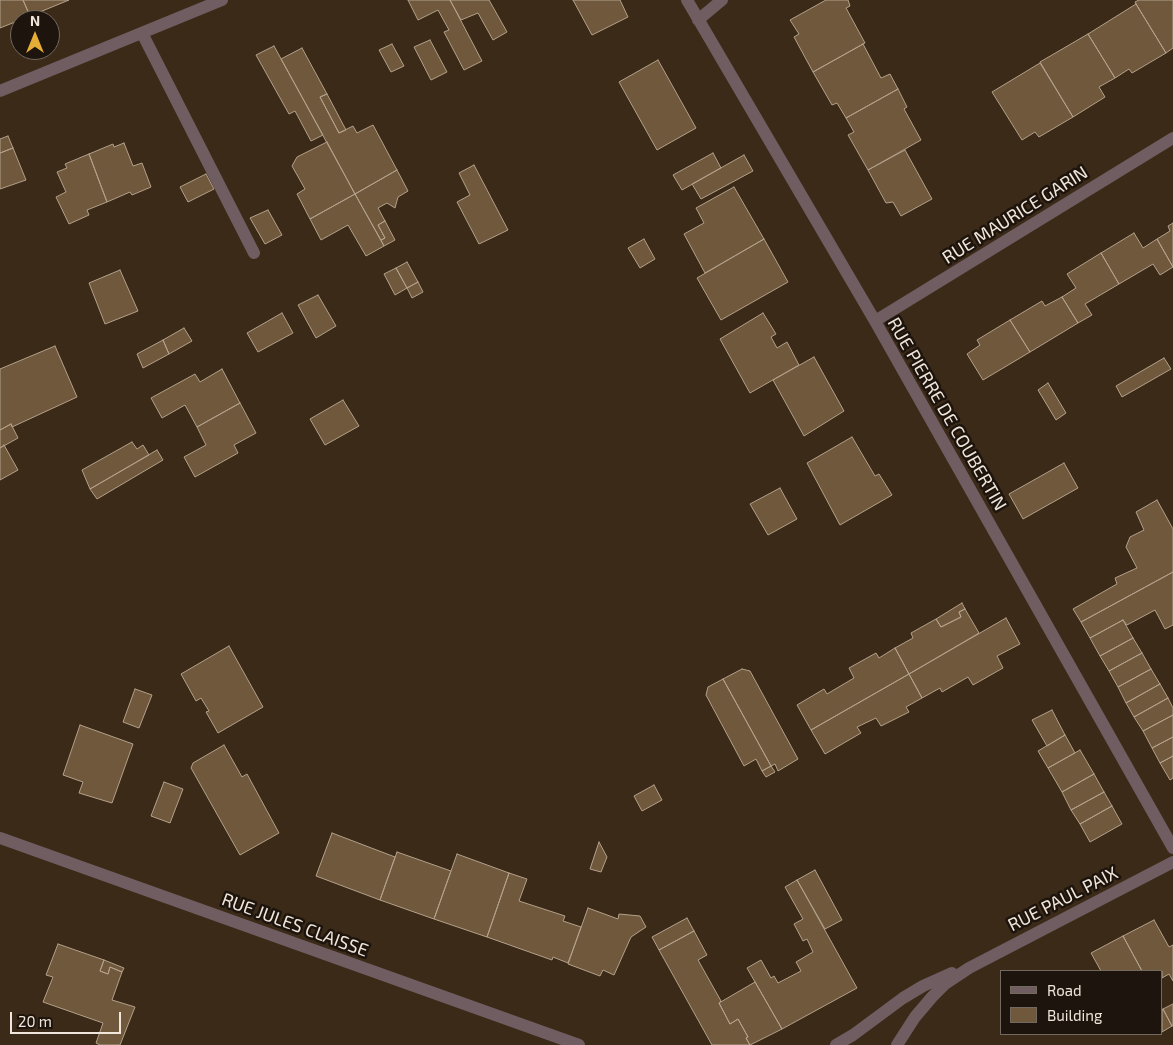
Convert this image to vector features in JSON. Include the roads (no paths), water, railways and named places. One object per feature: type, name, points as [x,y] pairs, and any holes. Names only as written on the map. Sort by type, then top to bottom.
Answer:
[{"type":"street","points":[[0,91],[222,0]]},
{"type":"street","name":"RUE PIERRE DE COUBERTIN","points":[[687,0],[874,321],[1173,848]]},
{"type":"street","points":[[698,20],[722,0]]},
{"type":"street","points":[[142,33],[254,253]]},
{"type":"street","name":"RUE MAURICE GARIN","points":[[874,321],[1173,138]]},
{"type":"street","name":"RUE JULES CLAISSE","points":[[0,838],[579,1045]]},
{"type":"street","name":"RUE PAUL PAIX","points":[[836,1045],[923,986],[969,968],[1173,862]]},
{"type":"street","name":"RUE PAUL PAIX","points":[[897,1045],[915,1017],[932,997],[945,984],[969,968]]}]
